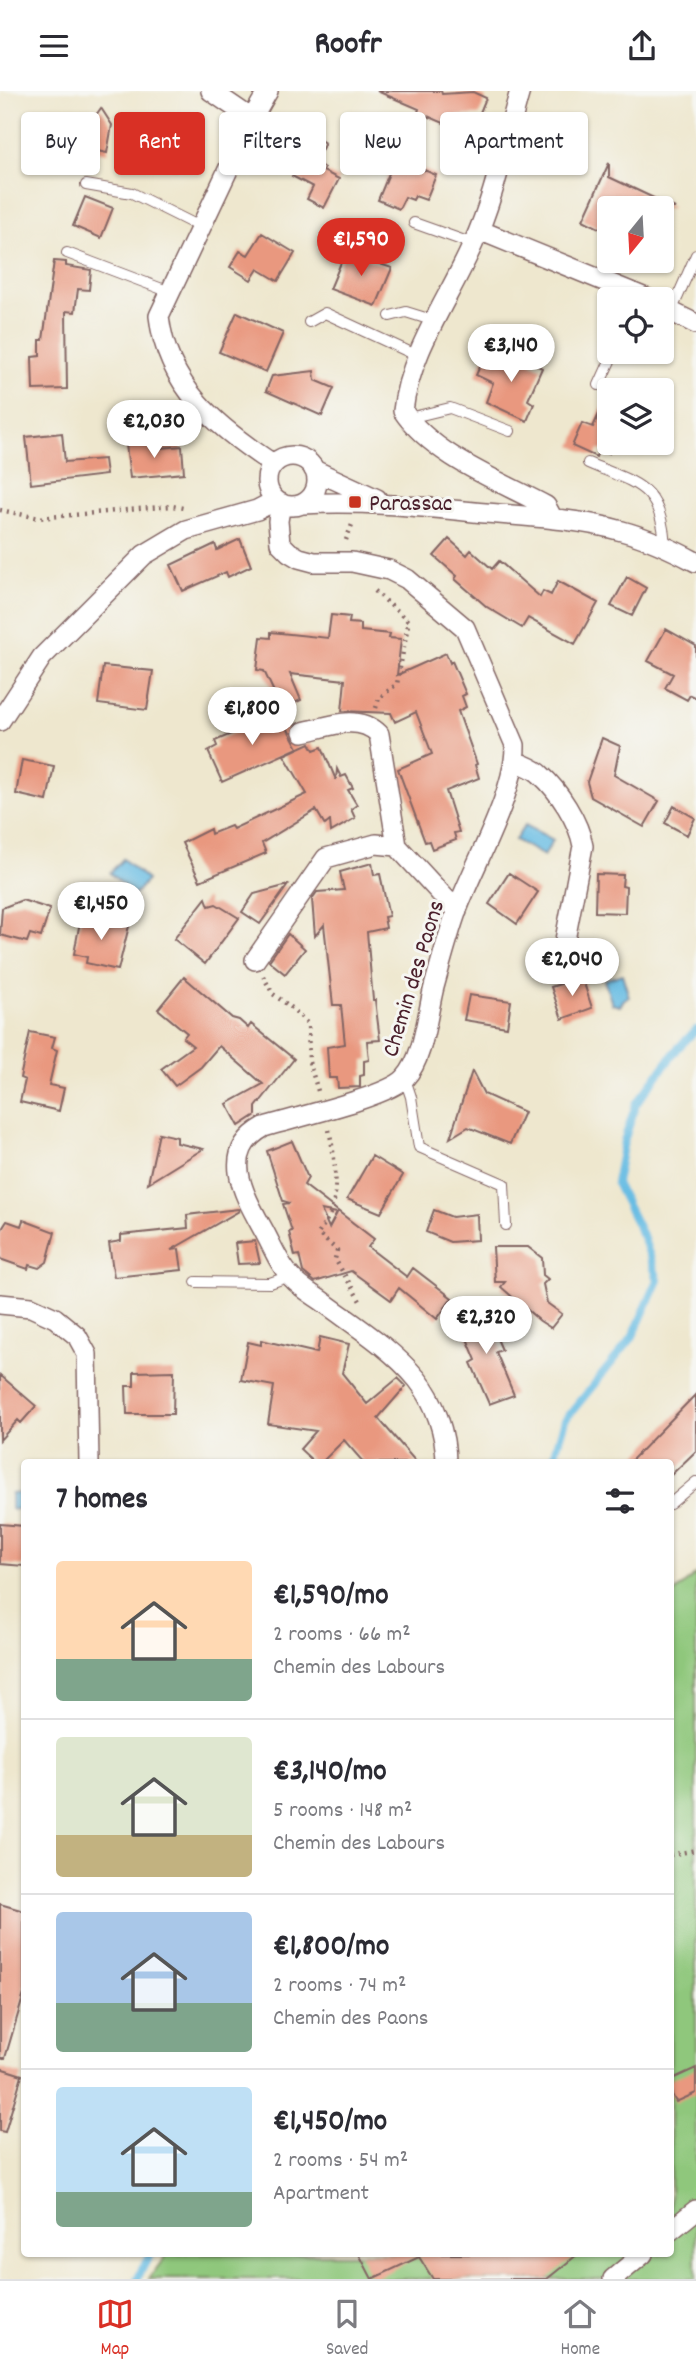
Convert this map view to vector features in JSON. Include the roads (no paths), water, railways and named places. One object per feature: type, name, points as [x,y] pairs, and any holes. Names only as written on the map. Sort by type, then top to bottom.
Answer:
[{"type":"street","points":[[211,91],[242,112]]},
{"type":"street","points":[[256,112],[268,91]]},
{"type":"street","points":[[520,91],[476,237],[418,356],[405,390],[403,411],[415,427],[447,453],[546,506],[554,519]]},
{"type":"street","points":[[225,175],[159,316],[162,341],[175,372],[206,414],[273,464]]},
{"type":"street","points":[[476,237],[612,287]]},
{"type":"street","points":[[674,313],[696,324]]},
{"type":"street","points":[[386,504],[314,470],[302,458],[285,457],[273,464],[269,472],[268,487],[279,502],[289,506],[386,504],[554,519],[620,530],[665,545],[696,562]]},
{"type":"street","points":[[303,504],[314,493],[317,478],[314,470]]},
{"type":"street","points":[[0,721],[42,657],[144,555],[165,540],[209,523],[279,502]]},
{"type":"street","points":[[279,502],[280,543],[289,552],[314,562],[352,562],[389,570],[407,579],[465,628],[516,745],[516,761],[540,773],[575,818],[580,830],[583,846],[565,940]]},
{"type":"street","points":[[303,732],[350,722],[370,725],[379,734],[397,846],[457,911]]},
{"type":"street","name":"Chemin des Paons","points":[[445,1459],[432,1402],[418,1381],[383,1347],[290,1276],[246,1198],[240,1181],[239,1155],[253,1133],[264,1127],[394,1087],[405,1079],[418,1055],[433,991],[457,911],[516,761]]},
{"type":"street","points":[[254,960],[326,858],[376,844],[397,846]]},
{"type":"street","points":[[0,1304],[31,1307],[55,1318],[77,1336],[87,1354],[89,1459]]},
{"type":"street","points":[[674,2228],[696,2210]]},
{"type":"street","points":[[613,2279],[639,2257]]},
{"type":"lane","points":[[86,185],[132,193],[200,227]]},
{"type":"lane","points":[[414,223],[476,237]]},
{"type":"lane","points":[[67,253],[170,292]]},
{"type":"lane","points":[[674,295],[696,255]]},
{"type":"lane","points":[[390,316],[406,312],[436,321]]},
{"type":"lane","points":[[309,322],[325,313],[418,356]]},
{"type":"lane","points":[[408,418],[450,408],[510,431]]},
{"type":"lane","points":[[588,463],[641,485],[656,504],[663,526],[665,545]]},
{"type":"lane","points":[[405,1079],[411,1097],[419,1147],[504,1184],[506,1226]]},
{"type":"lane","points":[[196,1282],[270,1283],[290,1276]]},
{"type":"lane","points":[[674,1501],[696,1482]]},
{"type":"water","points":[[525,825],[553,840],[544,856],[515,840]]},
{"type":"water","points":[[123,859],[147,880],[134,895],[110,873]]},
{"type":"water","points":[[622,974],[629,997],[624,999],[620,1006],[612,1004],[604,980]]},
{"type":"water","points":[[21,1493],[21,1509],[11,1509],[11,1494]]},
{"type":"waterway","points":[[553,1459],[565,1420],[632,1338],[658,1280],[644,1239],[616,1183],[624,1141],[636,1104],[678,1048],[696,1030]]},
{"type":"waterway","points":[[137,2279],[148,2257]]},
{"type":"place","name":"Parassac","points":[[355,502]]}]
